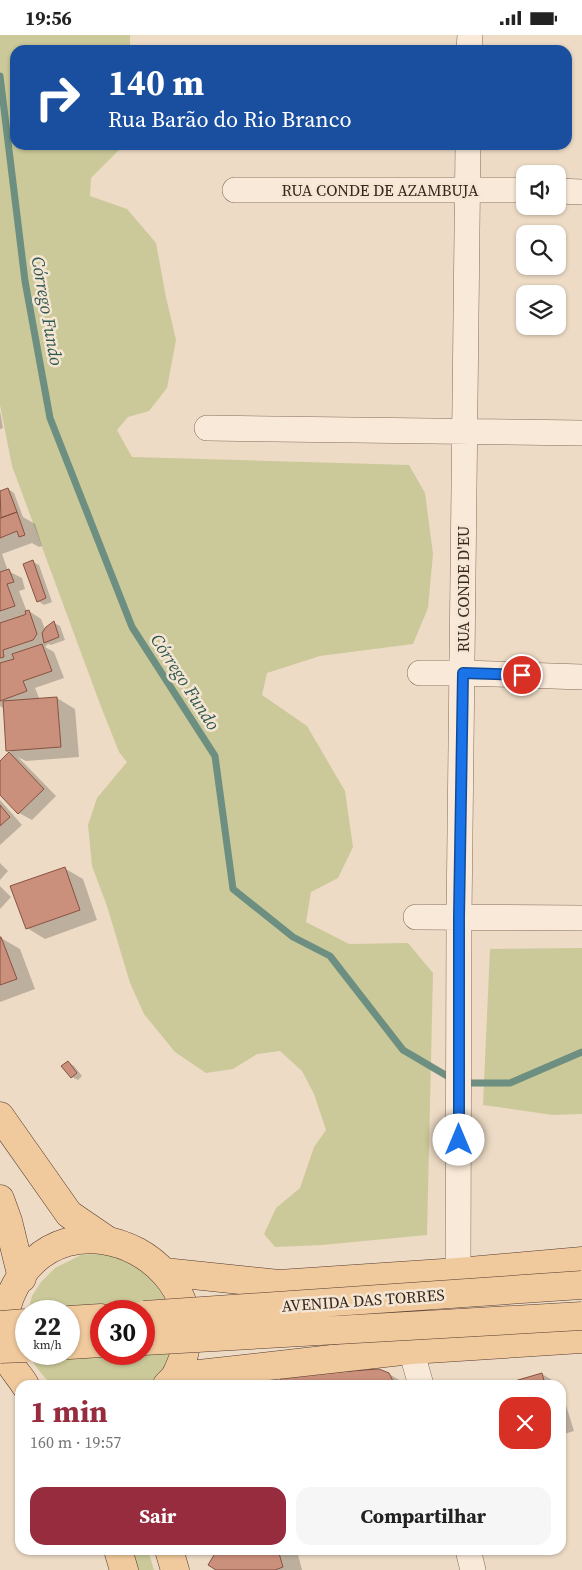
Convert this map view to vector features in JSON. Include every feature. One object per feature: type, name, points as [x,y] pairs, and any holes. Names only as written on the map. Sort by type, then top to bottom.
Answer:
[{"type":"main road","points":[[0,1116],[69,1214],[107,1240]]},
{"type":"main road","points":[[0,1199],[8,1221],[12,1285],[4,1312],[3,1338],[10,1364],[21,1380]]},
{"type":"main road","points":[[12,1285],[35,1261],[54,1249],[74,1241],[107,1240],[132,1248],[156,1264],[177,1291],[185,1312],[186,1343],[183,1357],[172,1380]]},
{"type":"main road","points":[[156,1264],[280,1284],[458,1272],[582,1261]]},
{"type":"main road","name":"AVENIDA DAS TORRES","points":[[155,1314],[582,1285]]},
{"type":"main road","name":"AVENIDA DAS TORRES","points":[[155,1340],[582,1316]]},
{"type":"main road","points":[[0,1325],[15,1324]]},
{"type":"main road","points":[[192,1380],[411,1350],[582,1339]]},
{"type":"main road","points":[[0,1349],[15,1348]]},
{"type":"main road","points":[[0,1386],[15,1385]]},
{"type":"main road","points":[[120,1555],[124,1570]]},
{"type":"main road","points":[[170,1555],[175,1570]]},
{"type":"street","name":"RUA CONDE D'EU","points":[[458,1272],[459,917],[468,150]]},
{"type":"street","name":"RUA CONDE DE AZAMBUJA","points":[[234,190],[467,189],[516,191]]},
{"type":"street","points":[[566,191],[582,191]]},
{"type":"street","points":[[207,428],[582,433]]},
{"type":"street","points":[[420,673],[582,677]]},
{"type":"street","points":[[416,917],[582,918]]},
{"type":"street","points":[[411,1350],[420,1380]]},
{"type":"street","points":[[470,1555],[474,1570]]},
{"type":"shaded area","points":[[0,35],[130,35],[130,45],[10,45],[10,150],[119,150],[91,178],[90,196],[127,209],[156,243],[176,340],[167,388],[149,411],[128,417],[117,430],[132,457],[409,465],[425,493],[433,554],[428,608],[413,644],[320,656],[267,673],[262,695],[307,726],[345,791],[353,847],[338,878],[311,892],[306,922],[349,944],[408,943],[433,973],[427,1235],[322,1245],[275,1247],[264,1234],[276,1208],[300,1188],[314,1147],[326,1130],[314,1094],[302,1071],[280,1051],[257,1054],[233,1069],[206,1073],[175,1052],[144,1014],[130,983],[107,906],[92,866],[88,825],[97,798],[127,762],[119,752],[100,704],[12,466],[0,405]]},
{"type":"shaded area","points":[[582,948],[582,1114],[553,1115],[483,1105],[490,949]]},
{"type":"shaded area","points":[[113,1253],[161,1281],[176,1334],[165,1373],[156,1380],[48,1380],[35,1365],[80,1365],[80,1300],[31,1300],[41,1282],[55,1268],[81,1255]]},
{"type":"shaded area","points":[[129,1555],[150,1555],[154,1570],[134,1570]]},
{"type":"building","points":[[8,488],[17,512],[1,518],[0,491]]},
{"type":"building","points":[[17,512],[25,535],[19,537],[17,531],[0,538],[0,518]]},
{"type":"building","points":[[33,560],[46,598],[37,602],[23,564]]},
{"type":"building","points":[[9,569],[14,582],[7,584],[15,606],[0,611],[0,572]]},
{"type":"building","points":[[29,610],[37,634],[33,640],[3,650],[4,657],[0,658],[0,623],[24,615],[26,614],[25,611]]},
{"type":"building","points":[[54,621],[59,637],[44,643],[42,633]]},
{"type":"building","points":[[42,644],[52,671],[23,681],[27,691],[0,701],[0,663],[14,659],[12,654]]},
{"type":"building","points":[[57,697],[61,747],[6,751],[3,701]]},
{"type":"building","points":[[9,752],[44,789],[18,814],[0,795],[0,761]]},
{"type":"building","points":[[0,805],[10,817],[0,826]]},
{"type":"building","points":[[65,867],[80,910],[26,929],[10,886]]},
{"type":"building","points":[[0,937],[17,979],[0,985]]},
{"type":"building","points":[[68,1061],[77,1073],[71,1078],[61,1066]]},
{"type":"building","points":[[379,1369],[389,1373],[392,1380],[281,1380],[280,1376]]},
{"type":"building","points":[[542,1373],[544,1380],[518,1380]]},
{"type":"building","points":[[214,1555],[279,1555],[283,1567],[275,1570],[216,1570],[208,1565]]},
{"type":"waterway","name":"Córrego Fundo","points":[[0,76],[25,281],[50,418],[132,627],[215,756],[233,889],[293,937],[330,956],[403,1050],[459,1083],[510,1083],[582,1052]]},
{"type":"route","points":[[459,1140],[459,917],[463,673],[522,675]]}]
